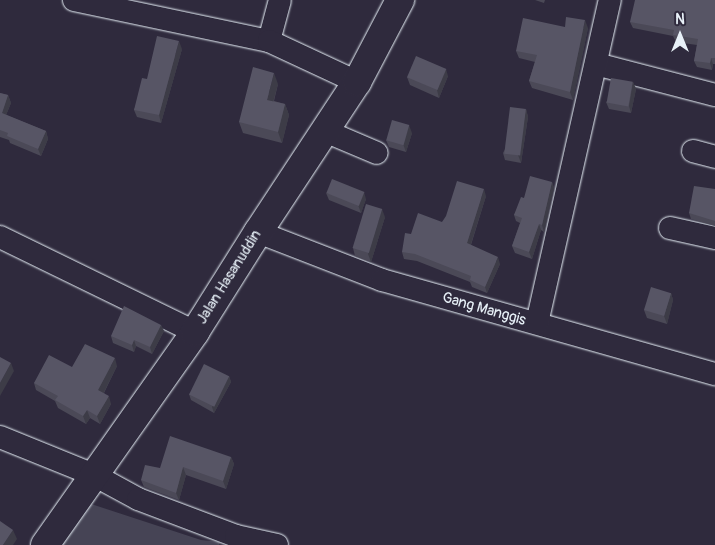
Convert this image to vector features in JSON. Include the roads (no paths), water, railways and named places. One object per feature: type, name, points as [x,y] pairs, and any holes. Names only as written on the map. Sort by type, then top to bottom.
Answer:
[{"type":"main road","name":"Jalan Hasanuddin","points":[[45,545],[195,332],[258,232],[357,82],[400,0]]},
{"type":"street","points":[[74,0],[269,41],[357,82]]},
{"type":"street","points":[[269,41],[280,0]]},
{"type":"street","points":[[537,323],[610,0]]},
{"type":"street","points":[[596,64],[715,95]]},
{"type":"street","points":[[325,131],[377,153]]},
{"type":"street","points":[[693,151],[715,157]]},
{"type":"street","points":[[670,228],[715,238]]},
{"type":"street","name":"Gang Manggis","points":[[258,232],[382,280],[715,374]]},
{"type":"street","points":[[0,238],[195,332]]},
{"type":"street","points":[[0,437],[94,475],[138,499],[236,536],[277,545]]}]
